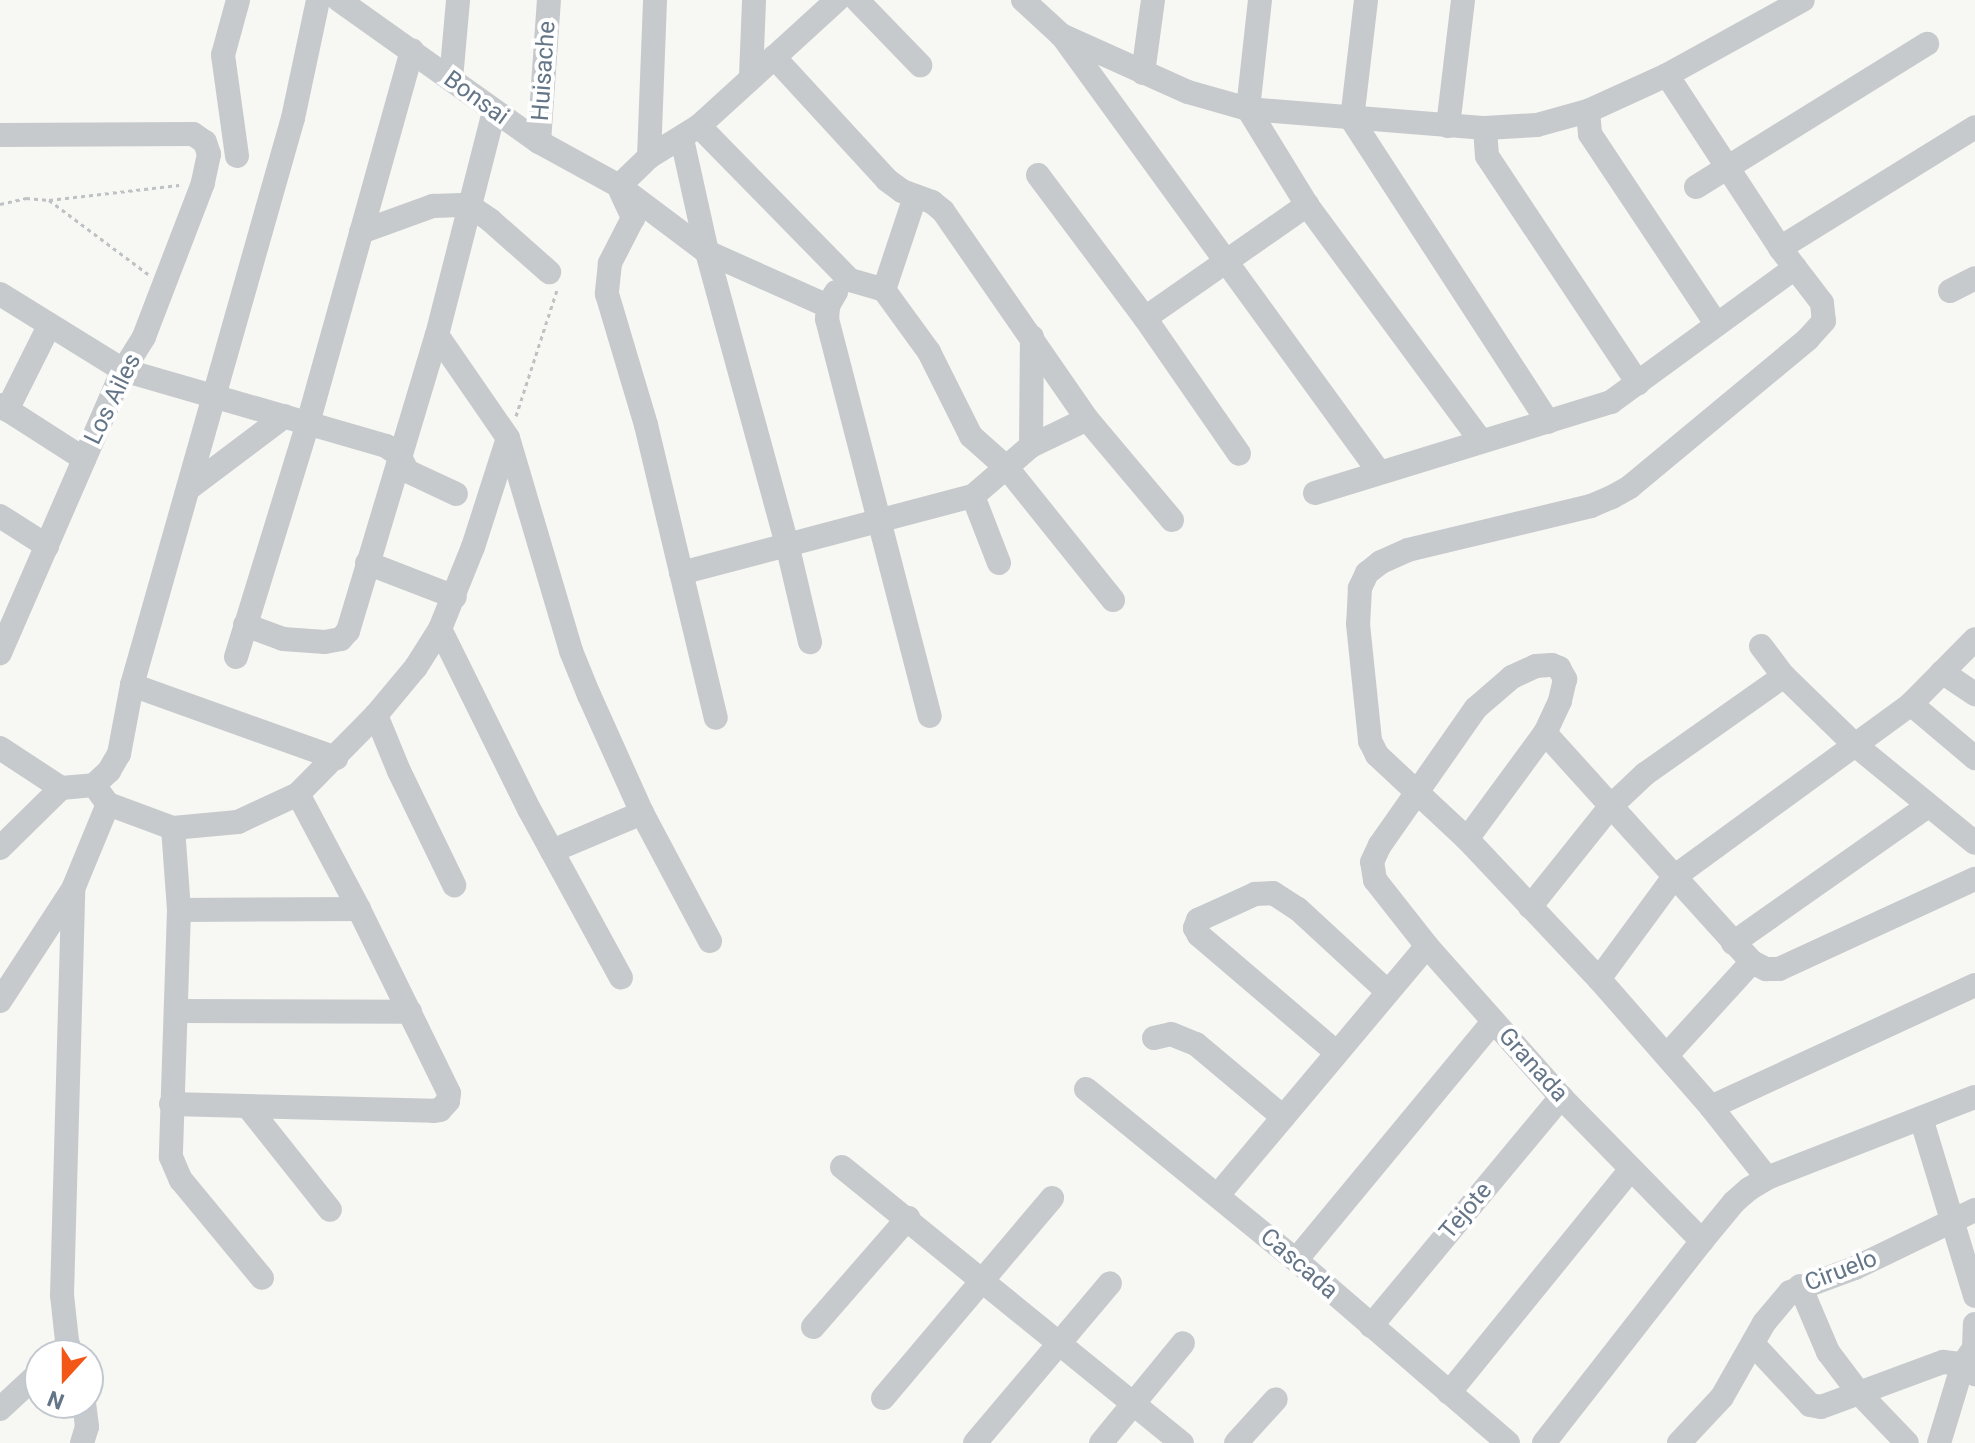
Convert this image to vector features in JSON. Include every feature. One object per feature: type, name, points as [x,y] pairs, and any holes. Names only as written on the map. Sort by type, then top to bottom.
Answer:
[{"type":"street","points":[[237,156],[223,55],[238,0]]},
{"type":"street","points":[[64,1339],[62,1295],[73,889],[109,771],[119,754],[132,685],[293,118],[318,0]]},
{"type":"street","points":[[451,79],[458,0]]},
{"type":"street","name":"Huisache","points":[[539,142],[549,0]]},
{"type":"street","points":[[649,157],[655,0]]},
{"type":"street","points":[[751,76],[754,0]]},
{"type":"street","points":[[716,718],[646,425],[607,294],[610,263],[633,218],[619,186],[649,157],[691,133],[837,0]]},
{"type":"street","points":[[857,0],[920,65]]},
{"type":"street","points":[[1023,0],[1044,9],[1379,472]]},
{"type":"street","points":[[1143,73],[1153,0]]},
{"type":"street","points":[[1260,0],[1248,109],[1307,205],[1481,441]]},
{"type":"street","points":[[1366,0],[1352,120],[1548,422]]},
{"type":"street","points":[[1448,126],[1463,0]]},
{"type":"street","points":[[1061,35],[1188,92],[1248,109],[1352,120],[1485,128],[1537,125],[1588,111],[1667,75],[1803,0]]},
{"type":"street","name":"Bonsai","points":[[346,2],[494,112],[539,142],[619,186],[707,252],[828,306]]},
{"type":"street","points":[[1696,187],[1927,44]]},
{"type":"street","points":[[236,657],[296,420],[361,232],[412,50]]},
{"type":"street","points":[[774,57],[887,180],[915,197],[932,202],[943,211],[1087,419],[1172,520]]},
{"type":"street","points":[[1667,75],[1780,248],[1822,303],[1824,321],[1808,339],[1630,487],[1591,506],[1397,554],[1367,573],[1360,588],[1358,624],[1370,741],[1388,768],[1467,839],[1599,979],[1711,1107],[1767,1178]]},
{"type":"street","points":[[1588,111],[1590,134],[1716,324]]},
{"type":"street","points":[[245,625],[283,639],[333,642],[341,639],[352,620],[437,335],[494,112]]},
{"type":"street","points":[[1780,248],[1975,127]]},
{"type":"street","points":[[1485,128],[1487,156],[1638,383]]},
{"type":"street","points":[[691,133],[707,252],[787,544],[810,642]]},
{"type":"street","points":[[691,133],[850,280],[884,290],[929,352],[971,436],[1008,469],[1113,600]]},
{"type":"street","name":"Los Ailes","points":[[0,135],[193,134],[205,142],[209,154],[203,183],[144,337],[123,370],[47,546],[2,640]]},
{"type":"street","points":[[1038,175],[1145,318],[1239,454]]},
{"type":"street","points":[[884,290],[915,197]]},
{"type":"street","points":[[361,232],[422,209],[453,203],[468,205],[490,220],[549,272]]},
{"type":"street","points":[[1145,318],[1307,205]]},
{"type":"street","points":[[1315,493],[1611,402],[1795,268]]},
{"type":"street","points":[[1950,291],[1975,278]]},
{"type":"street","points":[[850,280],[828,306],[827,319],[930,716]]},
{"type":"street","points":[[0,294],[123,370],[386,446],[399,455],[407,471],[456,494]]},
{"type":"street","points":[[49,326],[4,407],[84,459]]},
{"type":"street","points":[[437,335],[508,438],[571,651],[642,813],[710,941]]},
{"type":"street","points":[[144,337],[171,383]]},
{"type":"street","points":[[1031,446],[1032,337]]},
{"type":"street","points":[[681,573],[973,496],[1008,469],[1031,446],[1087,419]]},
{"type":"street","points":[[188,489],[296,420]]},
{"type":"street","points":[[0,748],[61,788],[101,795],[173,828],[206,828],[238,822],[298,794],[376,715],[416,667],[440,629],[455,597],[508,438]]},
{"type":"street","points":[[973,496],[999,563]]},
{"type":"street","points":[[0,516],[47,546]]},
{"type":"street","points":[[367,563],[455,597]]},
{"type":"street","points":[[440,629],[552,851],[621,978]]},
{"type":"street","points":[[1599,979],[1674,877],[1911,704],[1975,639]]},
{"type":"street","points":[[1761,646],[1784,676],[1854,744],[1975,843]]},
{"type":"street","points":[[1418,794],[1476,708],[1512,677],[1536,666],[1559,668],[1565,679],[1545,733],[1467,839]]},
{"type":"street","points":[[1942,672],[1975,694]]},
{"type":"street","points":[[1530,907],[1610,807],[1683,745],[1784,676]]},
{"type":"street","points":[[132,685],[336,758]]},
{"type":"street","points":[[1911,704],[1975,758]]},
{"type":"street","points":[[376,715],[399,771],[454,885]]},
{"type":"street","points":[[1545,733],[1733,943],[1752,962],[1766,969],[1779,969],[1975,879]]},
{"type":"street","points":[[0,848],[61,788]]},
{"type":"street","points":[[171,1104],[440,1110],[448,1101],[449,1093],[410,1012],[298,794]]},
{"type":"street","name":"Granada","points":[[1418,794],[1375,854],[1372,868],[1375,880],[1427,946],[1561,1097],[1702,1241]]},
{"type":"street","points":[[1733,943],[1928,806]]},
{"type":"street","points":[[552,851],[642,813]]},
{"type":"street","points":[[173,828],[179,910],[171,1104],[174,1169],[262,1278]]},
{"type":"street","points":[[0,1001],[73,889]]},
{"type":"street","points":[[1337,1053],[1199,935],[1195,928],[1198,920],[1255,894],[1273,893],[1298,909],[1388,992]]},
{"type":"street","points":[[179,910],[359,909]]},
{"type":"street","points":[[1218,1195],[1427,946]]},
{"type":"street","points":[[1667,1055],[1752,962]]},
{"type":"street","points":[[1711,1107],[1975,985]]},
{"type":"street","points":[[177,1011],[410,1012]]},
{"type":"street","points":[[1296,1260],[1494,1021]]},
{"type":"street","points":[[1154,1038],[1171,1034],[1196,1044],[1283,1117]]},
{"type":"street","name":"Cascada","points":[[1086,1089],[1296,1260],[1508,1443]]},
{"type":"street","name":"Tejote","points":[[1371,1326],[1561,1097]]},
{"type":"street","points":[[1544,1443],[1734,1202],[1767,1178],[1975,1097]]},
{"type":"street","points":[[249,1108],[330,1210]]},
{"type":"street","points":[[1921,1118],[1975,1296]]},
{"type":"street","points":[[842,1167],[1061,1341],[1182,1443]]},
{"type":"street","points":[[1449,1393],[1630,1170]]},
{"type":"street","points":[[883,1398],[1052,1198]]},
{"type":"street","name":"Ciruelo","points":[[1679,1443],[1722,1397],[1782,1299],[1800,1286],[1855,1268],[1975,1210]]},
{"type":"street","points":[[813,1327],[908,1218]]},
{"type":"street","points":[[975,1443],[1110,1283]]},
{"type":"street","points":[[1800,1286],[1828,1352],[1859,1393],[1907,1443]]},
{"type":"street","points":[[1939,1443],[1969,1369],[1975,1324]]},
{"type":"street","points":[[1101,1443],[1183,1343]]},
{"type":"street","points":[[1753,1344],[1810,1405],[1821,1407],[1943,1362],[1969,1369]]},
{"type":"street","points":[[0,1409],[24,1387]]},
{"type":"street","points":[[1236,1443],[1276,1399]]},
{"type":"street","points":[[82,1443],[86,1419]]},
{"type":"path","points":[[0,204],[26,198],[49,200],[203,183]]},
{"type":"path","points":[[49,200],[162,284]]},
{"type":"path","points":[[508,438],[556,302],[557,290],[549,272]]}]
